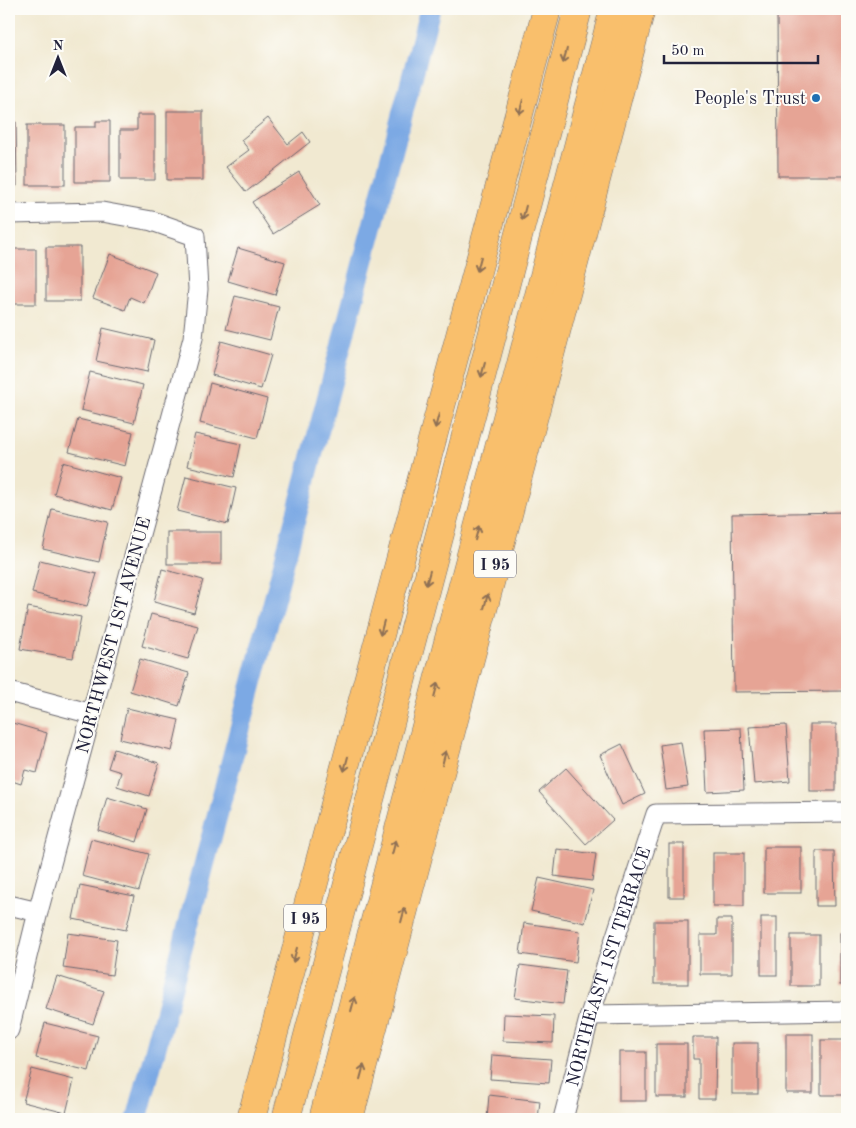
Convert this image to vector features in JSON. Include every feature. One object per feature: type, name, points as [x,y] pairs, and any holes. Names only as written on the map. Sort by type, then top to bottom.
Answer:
[{"type":"highway","name":"I 95","points":[[251,1119],[547,9]]},
{"type":"highway","points":[[286,1119],[578,9]]},
{"type":"highway","points":[[323,1119],[614,9]]},
{"type":"highway","name":"I 95","points":[[349,1119],[641,9]]},
{"type":"street","name":"NORTHWEST 1ST AVENUE","points":[[9,214],[102,212],[152,221],[195,236],[198,289],[193,338],[38,912],[9,1030]]},
{"type":"street","points":[[9,692],[92,714]]},
{"type":"street","name":"NORTHEAST 1ST TERRACE","points":[[563,1119],[590,1015],[656,814],[847,812]]},
{"type":"street","points":[[9,905],[38,912]]},
{"type":"street","points":[[590,1015],[847,1011]]},
{"type":"building","points":[[777,9],[847,9],[847,176],[778,176]]},
{"type":"building","points":[[167,111],[203,111],[203,180],[167,180]]},
{"type":"building","points":[[137,115],[155,115],[155,180],[120,180],[120,130],[137,130]]},
{"type":"building","points":[[268,118],[288,144],[303,132],[310,142],[246,192],[226,167],[249,150],[241,140]]},
{"type":"building","points":[[96,121],[110,121],[110,182],[75,182],[75,127],[96,127]]},
{"type":"building","points":[[9,122],[16,122],[17,186],[9,186]]},
{"type":"building","points":[[27,125],[65,125],[65,185],[27,185]]},
{"type":"building","points":[[299,172],[320,205],[273,234],[252,202]]},
{"type":"building","points":[[46,247],[80,247],[80,301],[46,301]]},
{"type":"building","points":[[238,248],[285,262],[275,295],[228,281]]},
{"type":"building","points":[[9,249],[36,249],[36,304],[9,304]]},
{"type":"building","points":[[110,254],[156,272],[144,303],[130,297],[125,310],[93,298]]},
{"type":"building","points":[[235,296],[279,307],[270,340],[226,329]]},
{"type":"building","points":[[103,328],[154,340],[147,372],[96,361]]},
{"type":"building","points":[[221,341],[271,355],[261,389],[212,375]]},
{"type":"building","points":[[90,372],[143,385],[134,423],[81,410]]},
{"type":"building","points":[[210,383],[267,399],[257,438],[200,423]]},
{"type":"building","points":[[78,419],[133,432],[125,466],[69,452]]},
{"type":"building","points":[[195,434],[241,444],[234,477],[187,466]]},
{"type":"building","points":[[63,462],[121,478],[112,510],[54,494]]},
{"type":"building","points":[[186,476],[236,488],[228,524],[177,511]]},
{"type":"building","points":[[52,509],[108,522],[99,562],[43,549]]},
{"type":"building","points":[[847,512],[847,691],[734,692],[732,514]]},
{"type":"building","points":[[167,532],[221,532],[221,564],[167,564]]},
{"type":"building","points":[[40,560],[97,574],[87,606],[32,593]]},
{"type":"building","points":[[162,569],[203,580],[194,613],[154,602]]},
{"type":"building","points":[[28,607],[81,617],[73,658],[20,649]]},
{"type":"building","points":[[151,614],[198,626],[188,659],[142,646]]},
{"type":"building","points":[[140,659],[189,673],[179,706],[130,691]]},
{"type":"building","points":[[127,708],[179,720],[172,751],[120,739]]},
{"type":"building","points":[[9,722],[47,733],[37,773],[25,770],[21,784],[9,780]]},
{"type":"building","points":[[810,724],[836,724],[836,791],[810,791]]},
{"type":"building","points":[[786,725],[790,781],[754,784],[749,727]]},
{"type":"building","points":[[741,728],[744,790],[707,792],[704,729]]},
{"type":"building","points":[[681,742],[688,787],[666,790],[660,745]]},
{"type":"building","points":[[622,744],[645,794],[622,805],[600,755]]},
{"type":"building","points":[[114,749],[159,763],[149,796],[117,786],[121,772],[108,768]]},
{"type":"building","points":[[566,768],[613,820],[586,844],[539,792]]},
{"type":"building","points":[[107,797],[147,809],[137,842],[98,830]]},
{"type":"building","points":[[91,839],[149,854],[139,891],[82,876]]},
{"type":"building","points":[[669,844],[684,844],[684,897],[669,897]]},
{"type":"building","points":[[764,847],[801,847],[801,893],[764,893]]},
{"type":"building","points":[[557,849],[596,854],[592,881],[554,876]]},
{"type":"building","points":[[816,851],[834,851],[835,906],[816,906]]},
{"type":"building","points":[[713,853],[744,853],[744,906],[713,906]]},
{"type":"building","points":[[539,878],[593,890],[585,923],[531,911]]},
{"type":"building","points":[[80,885],[134,896],[126,930],[73,919]]},
{"type":"building","points":[[761,917],[777,917],[777,975],[761,975]]},
{"type":"building","points":[[717,919],[732,919],[732,974],[700,974],[700,935],[717,935]]},
{"type":"building","points":[[654,921],[688,921],[688,984],[654,984]]},
{"type":"building","points":[[524,923],[580,931],[576,962],[520,954]]},
{"type":"building","points":[[68,933],[117,940],[112,975],[63,968]]},
{"type":"building","points":[[840,933],[847,933],[847,985],[840,985]]},
{"type":"building","points":[[791,935],[819,935],[819,986],[791,986]]},
{"type":"building","points":[[520,965],[567,971],[563,1004],[515,998]]},
{"type":"building","points":[[57,976],[104,991],[93,1024],[46,1009]]},
{"type":"building","points":[[504,1014],[554,1016],[553,1043],[503,1041]]},
{"type":"building","points":[[45,1023],[98,1036],[89,1071],[36,1058]]},
{"type":"building","points":[[786,1034],[813,1034],[813,1093],[786,1093]]},
{"type":"building","points":[[693,1037],[716,1037],[715,1099],[699,1099],[699,1059],[693,1059]]},
{"type":"building","points":[[821,1040],[847,1040],[847,1095],[821,1095]]},
{"type":"building","points":[[732,1043],[758,1043],[758,1094],[732,1094]]},
{"type":"building","points":[[656,1044],[687,1044],[687,1097],[656,1097]]},
{"type":"building","points":[[619,1052],[646,1052],[646,1101],[619,1101]]},
{"type":"building","points":[[492,1055],[551,1059],[549,1083],[490,1079]]},
{"type":"building","points":[[32,1069],[74,1080],[66,1113],[23,1102]]},
{"type":"building","points":[[489,1095],[540,1101],[538,1119],[487,1119]]},
{"type":"waterway","points":[[137,1119],[430,9]]},
{"type":"place","name":"People's Trust","points":[[816,98]]}]
